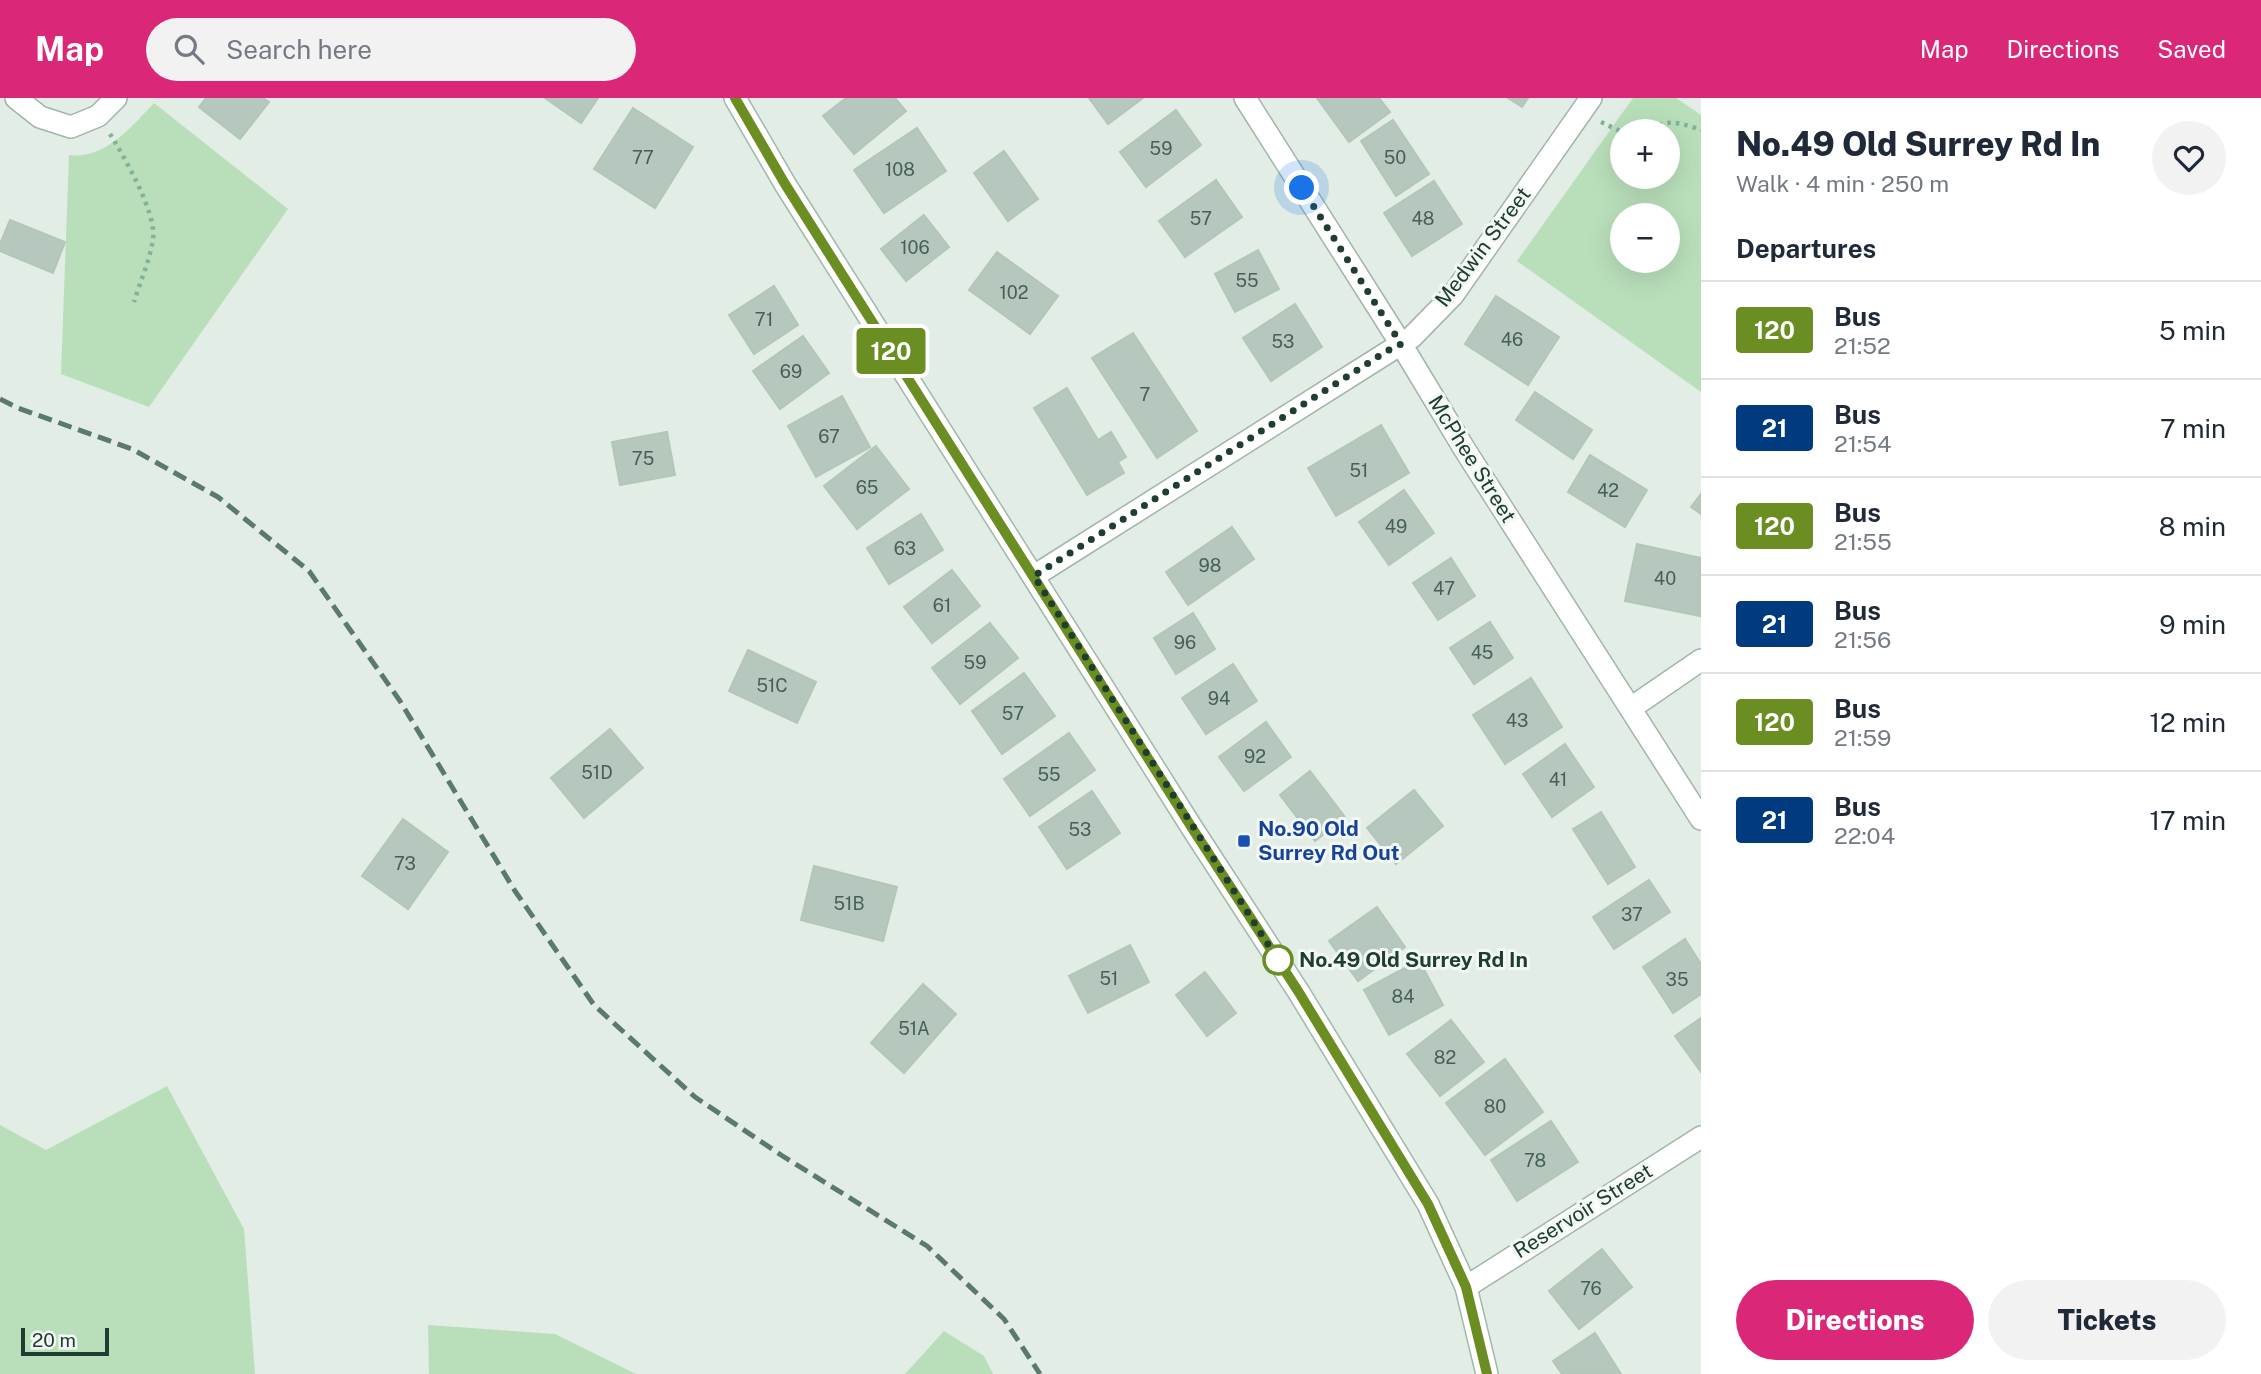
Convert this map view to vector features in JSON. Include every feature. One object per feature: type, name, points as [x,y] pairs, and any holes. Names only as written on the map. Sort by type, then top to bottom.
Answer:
[{"type":"street","points":[[16,98],[40,117],[71,127],[98,116],[116,98]]},
{"type":"street","points":[[735,98],[785,184],[1298,991],[1428,1204],[1466,1287],[1487,1374]]},
{"type":"street","name":"McPhee Street","points":[[1245,98],[1465,450],[1701,819]]},
{"type":"street","name":"Medwin Street","points":[[1034,576],[1401,344],[1453,295],[1591,98]]},
{"type":"street","points":[[1631,708],[1701,660]]},
{"type":"street","name":"Reservoir Street","points":[[1466,1287],[1701,1136]]},
{"type":"path","points":[[98,116],[123,155],[145,200],[154,237],[134,302]]},
{"type":"path","points":[[1680,125],[1701,130]]},
{"type":"green space","points":[[1633,98],[1676,98],[1701,115],[1701,392],[1517,261],[1610,130],[1610,189],[1680,189],[1680,119],[1618,119]]},
{"type":"green space","points":[[154,103],[288,209],[149,407],[61,374],[69,155],[82,155],[106,147],[127,131]]},
{"type":"green space","points":[[167,1086],[244,1229],[255,1374],[0,1374],[0,1125],[46,1150]]},
{"type":"green space","points":[[428,1325],[555,1334],[636,1374],[429,1374]]},
{"type":"green space","points":[[944,1331],[984,1356],[993,1374],[905,1374]]},
{"type":"building","points":[[206,98],[263,98],[269,102],[240,139],[199,107]]},
{"type":"building","points":[[545,98],[598,98],[581,123]]},
{"type":"building","points":[[846,98],[895,98],[906,111],[854,154],[823,116]]},
{"type":"building","points":[[1089,98],[1143,98],[1108,124]]},
{"type":"building","points":[[1317,98],[1379,98],[1390,112],[1349,142]]},
{"type":"building","points":[[1508,98],[1528,98],[1522,107]]},
{"type":"building","points":[[633,108],[693,147],[655,208],[594,169]]},
{"type":"building","points":[[1176,110],[1201,145],[1146,187],[1120,152]]},
{"type":"building","points":[[1393,120],[1429,174],[1396,196],[1361,141]]},
{"type":"building","points":[[917,128],[946,171],[884,213],[854,170]]},
{"type":"building","points":[[1004,151],[1038,199],[1008,221],[974,173]]},
{"type":"building","points":[[1216,180],[1242,217],[1185,257],[1159,221]]},
{"type":"building","points":[[1434,181],[1462,224],[1412,256],[1384,213]]},
{"type":"building","points":[[924,215],[949,247],[906,281],[881,249]]},
{"type":"building","points":[[10,220],[65,242],[53,273],[0,251],[0,244]]},
{"type":"building","points":[[1258,250],[1279,289],[1235,312],[1215,274]]},
{"type":"building","points":[[997,252],[1058,296],[1030,334],[969,290]]},
{"type":"building","points":[[774,286],[798,325],[754,354],[729,315]]},
{"type":"building","points":[[1496,296],[1559,337],[1528,385],[1465,344]]},
{"type":"building","points":[[1295,304],[1322,347],[1271,381],[1243,338]]},
{"type":"building","points":[[1133,333],[1197,431],[1157,458],[1092,358]]},
{"type":"building","points":[[803,336],[829,373],[780,409],[753,371]]},
{"type":"building","points":[[1067,388],[1098,440],[1111,432],[1126,457],[1118,462],[1124,473],[1087,495],[1034,408]]},
{"type":"building","points":[[1535,392],[1592,430],[1573,459],[1516,420]]},
{"type":"building","points":[[842,396],[870,447],[816,477],[788,426]]},
{"type":"building","points":[[1381,425],[1409,473],[1336,516],[1308,468]]},
{"type":"building","points":[[667,432],[675,475],[620,485],[612,442]]},
{"type":"building","points":[[876,446],[909,489],[857,529],[824,486]]},
{"type":"building","points":[[1590,455],[1647,490],[1625,527],[1568,492]]},
{"type":"building","points":[[1404,490],[1434,533],[1389,565],[1359,522]]},
{"type":"building","points":[[1701,494],[1701,514],[1691,507]]},
{"type":"building","points":[[921,514],[943,550],[889,584],[867,548]]},
{"type":"building","points":[[1232,527],[1254,559],[1188,605],[1166,572]]},
{"type":"building","points":[[1637,544],[1701,558],[1700,616],[1625,601]]},
{"type":"building","points":[[1451,558],[1475,596],[1438,620],[1413,583]]},
{"type":"building","points":[[952,570],[980,606],[932,643],[904,607]]},
{"type":"building","points":[[1193,613],[1215,649],[1176,674],[1154,638]]},
{"type":"building","points":[[1490,622],[1513,658],[1474,684],[1450,648]]},
{"type":"building","points":[[990,623],[1018,658],[960,704],[932,668]]},
{"type":"building","points":[[748,650],[816,682],[797,723],[729,691]]},
{"type":"building","points":[[1233,664],[1257,701],[1206,734],[1182,698]]},
{"type":"building","points":[[1024,673],[1055,716],[1002,754],[972,711]]},
{"type":"building","points":[[1531,678],[1562,727],[1505,764],[1473,715]]},
{"type":"building","points":[[1266,722],[1291,757],[1244,791],[1219,757]]},
{"type":"building","points":[[610,729],[643,768],[584,818],[551,778]]},
{"type":"building","points":[[1069,733],[1095,770],[1030,816],[1004,779]]},
{"type":"building","points":[[1565,744],[1594,787],[1552,817],[1523,774]]},
{"type":"building","points":[[1310,771],[1345,817],[1315,841],[1280,795]]},
{"type":"building","points":[[1414,790],[1443,826],[1396,864],[1367,828]]},
{"type":"building","points":[[1092,791],[1120,833],[1067,869],[1039,827]]},
{"type":"building","points":[[1601,812],[1635,867],[1608,884],[1573,829]]},
{"type":"building","points":[[403,819],[448,852],[408,909],[362,876]]},
{"type":"building","points":[[814,866],[897,887],[883,941],[801,920]]},
{"type":"building","points":[[1649,880],[1670,912],[1614,949],[1593,917]]},
{"type":"building","points":[[1377,907],[1405,947],[1358,981],[1329,941]]},
{"type":"building","points":[[1685,939],[1701,964],[1701,994],[1673,1013],[1643,967]]},
{"type":"building","points":[[1130,945],[1149,982],[1088,1013],[1069,976]]},
{"type":"building","points":[[1419,960],[1443,1005],[1389,1035],[1364,990]]},
{"type":"building","points":[[1205,972],[1236,1013],[1207,1036],[1176,995]]},
{"type":"building","points":[[923,984],[956,1014],[904,1073],[871,1043]]},
{"type":"building","points":[[1701,1018],[1701,1072],[1675,1036]]},
{"type":"building","points":[[1451,1020],[1484,1062],[1440,1096],[1407,1054]]},
{"type":"building","points":[[1505,1059],[1543,1112],[1485,1155],[1446,1103]]},
{"type":"building","points":[[1551,1121],[1578,1162],[1517,1201],[1491,1160]]},
{"type":"building","points":[[1602,1249],[1632,1287],[1579,1329],[1549,1291]]},
{"type":"building","points":[[1595,1333],[1621,1374],[1562,1374],[1553,1361]]},
{"type":"railway","points":[[0,399],[132,449],[218,497],[309,571],[400,701],[515,891],[594,1005],[695,1097],[781,1155],[927,1246],[1004,1319],[1040,1374]]},
{"type":"bus line","name":"120","points":[[735,98],[785,184],[1298,991],[1428,1204],[1466,1287],[1487,1374]]},
{"type":"place","name":"No.90 Old Surrey Rd Out","points":[[1244,841]]},
{"type":"place","name":"No.49 Old Surrey Rd In","points":[[1278,960]]},
{"type":"route","points":[[1278,960],[1283,968],[1034,576],[1401,344],[1302,188]]}]
